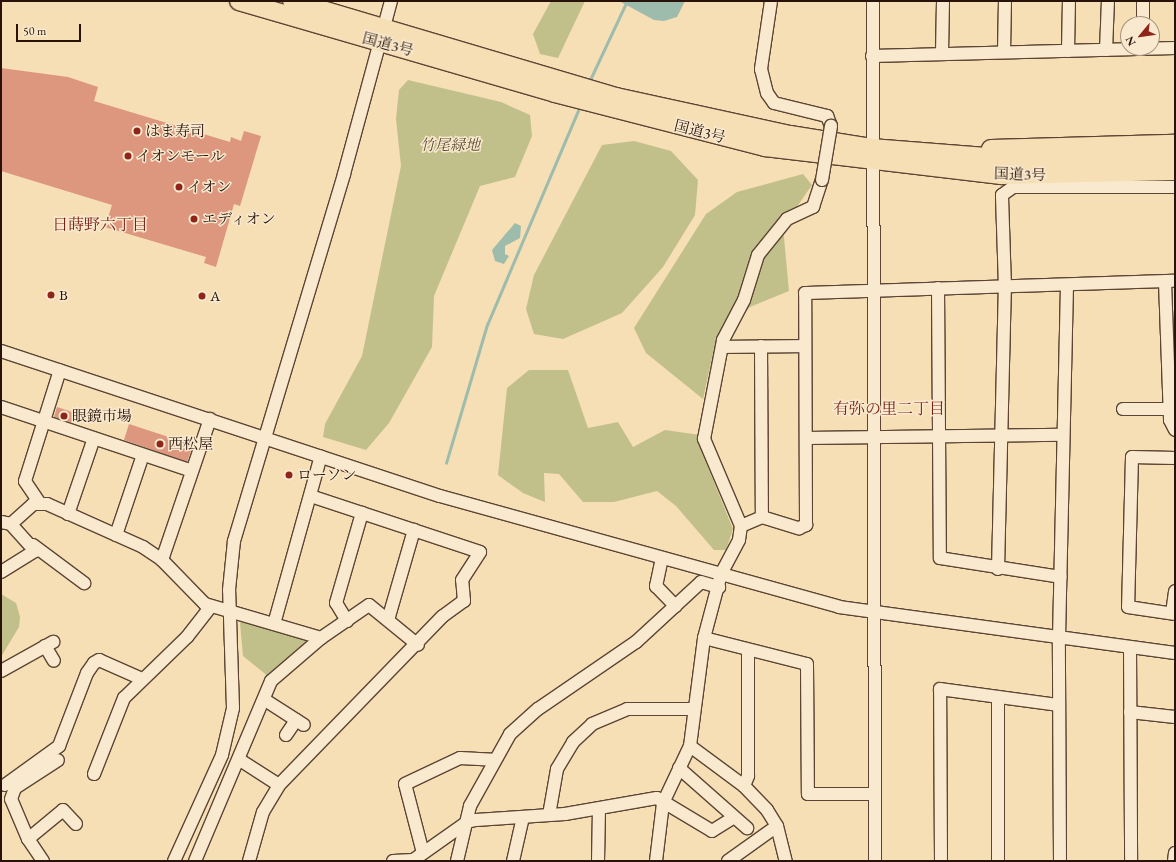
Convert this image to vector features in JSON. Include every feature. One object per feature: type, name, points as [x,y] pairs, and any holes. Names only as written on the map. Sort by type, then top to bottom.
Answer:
[{"type":"highway","name":"国道3号","points":[[239,1],[380,34],[614,103],[724,122],[871,154],[1001,175],[1170,173]]},
{"type":"highway","name":"国道3号","points":[[292,1],[380,34]]},
{"type":"highway","points":[[966,156],[979,150],[1026,146],[1175,144]]},
{"type":"highway","name":"国道3号","points":[[871,154],[966,156],[1025,160],[1175,156]]},
{"type":"street","points":[[174,861],[222,755],[230,724],[233,691],[229,611],[234,541],[263,437],[344,174],[380,34],[391,1]]},
{"type":"street","points":[[656,861],[663,803],[690,746],[692,709],[704,638],[719,587],[721,574],[739,540],[741,526],[704,439],[722,347],[744,300],[758,256],[787,219],[813,208],[822,180],[831,126],[827,116],[774,103],[768,93],[761,69],[771,1]]},
{"type":"street","points":[[873,1],[871,290],[872,614],[875,861]]},
{"type":"street","points":[[942,53],[943,1]]},
{"type":"street","points":[[1004,52],[1005,1]]},
{"type":"street","points":[[1068,51],[1069,1]]},
{"type":"street","points":[[1106,50],[1108,1]]},
{"type":"street","points":[[1143,1],[1143,16]]},
{"type":"street","points":[[1160,48],[1175,48]]},
{"type":"street","points":[[872,56],[1120,49]]},
{"type":"street","points":[[998,569],[1005,287],[1002,195],[1012,187],[1175,187]]},
{"type":"street","points":[[741,526],[762,517],[799,528],[806,525],[805,293],[1170,282],[1169,409],[1175,430]]},
{"type":"street","points":[[1060,861],[1059,638],[1067,285]]},
{"type":"street","points":[[938,288],[940,558],[998,569],[1061,577]]},
{"type":"street","points":[[761,346],[762,517]]},
{"type":"street","points":[[722,347],[805,346]]},
{"type":"street","points":[[1,351],[502,514],[872,614],[1175,653]]},
{"type":"street","points":[[60,370],[25,481],[39,502],[116,535],[162,560],[198,598],[211,606],[321,638]]},
{"type":"street","points":[[1,408],[192,471]]},
{"type":"street","points":[[1123,409],[1169,409]]},
{"type":"street","points":[[162,560],[210,419]]},
{"type":"street","points":[[806,438],[1063,435]]},
{"type":"street","points":[[68,514],[94,438]]},
{"type":"street","points":[[116,535],[143,455]]},
{"type":"street","points":[[274,624],[321,456]]},
{"type":"street","points":[[1175,458],[1132,458],[1128,607],[1173,614],[1175,591]]},
{"type":"street","points":[[249,861],[263,812],[279,785],[418,645],[443,616],[464,601],[462,580],[480,552],[311,496]]},
{"type":"street","points":[[39,502],[6,523],[84,583]]},
{"type":"street","points":[[347,621],[336,603],[362,513]]},
{"type":"street","points":[[388,620],[414,530]]},
{"type":"street","points":[[1,572],[35,551],[33,545]]},
{"type":"street","points":[[662,558],[656,586],[675,606]]},
{"type":"street","points":[[457,861],[472,801],[493,760],[510,734],[538,709],[636,642],[701,582],[719,587]]},
{"type":"street","points":[[195,861],[240,760],[265,700],[271,681],[321,638],[369,605],[418,645]]},
{"type":"street","points":[[94,774],[124,698],[186,637],[211,606]]},
{"type":"street","points":[[704,638],[807,664],[808,794],[874,794]]},
{"type":"street","points":[[1,671],[49,644],[54,661]]},
{"type":"street","points":[[1130,647],[1131,861]]},
{"type":"street","points":[[744,786],[748,776],[748,650]]},
{"type":"street","points":[[43,861],[28,839],[12,799],[3,782],[59,746],[87,673],[94,663],[99,660],[142,679]]},
{"type":"street","points":[[941,861],[940,689],[1059,705]]},
{"type":"street","points":[[998,697],[998,861]]},
{"type":"street","points":[[265,700],[300,723],[286,735]]},
{"type":"street","points":[[549,815],[557,769],[573,742],[592,724],[627,709],[692,709]]},
{"type":"street","points":[[1130,712],[1175,717]]},
{"type":"street","points":[[690,746],[744,786],[777,826],[786,861]]},
{"type":"street","points":[[416,858],[405,784],[460,758],[493,760]]},
{"type":"street","points":[[12,799],[15,788],[58,760]]},
{"type":"street","points":[[240,760],[279,785]]},
{"type":"street","points":[[679,768],[747,828]]},
{"type":"street","points":[[393,861],[416,858],[467,822],[599,810],[657,798],[663,803],[712,831],[734,817]]},
{"type":"street","points":[[28,839],[63,810],[76,824]]},
{"type":"street","points":[[598,861],[599,810]]},
{"type":"street","points":[[513,861],[523,817]]},
{"type":"street","points":[[728,861],[777,826]]},
{"type":"street","points":[[1174,861],[1175,853]]},
{"type":"green space","points":[[551,1],[585,1],[558,58],[540,54],[533,34]]},
{"type":"green space","name":"竹尾緑地","points":[[408,80],[501,102],[530,115],[532,136],[515,177],[480,186],[434,296],[432,347],[389,423],[366,450],[323,437],[325,424],[362,356],[401,166],[396,119],[399,90]]},
{"type":"green space","points":[[634,141],[671,151],[698,180],[695,215],[663,267],[622,313],[563,339],[534,334],[526,309],[534,275],[602,145]]},
{"type":"green space","points":[[803,174],[812,185],[783,227],[789,291],[750,307],[715,344],[703,399],[646,353],[634,328],[706,214],[737,192]]},
{"type":"green space","points":[[529,370],[568,370],[588,428],[618,422],[633,447],[665,430],[700,435],[703,455],[733,529],[726,550],[714,550],[676,506],[657,491],[614,502],[583,502],[559,474],[544,473],[545,502],[523,493],[498,475],[507,388]]},
{"type":"green space","points":[[1,594],[16,603],[20,617],[19,627],[1,657]]},
{"type":"green space","points":[[244,619],[306,638],[309,642],[269,677],[243,656],[240,623]]},
{"type":"shaded area","points":[[619,1],[685,1],[677,17],[664,21],[654,20]]},
{"type":"shaded area","points":[[515,223],[521,226],[520,238],[505,246],[505,254],[509,256],[504,264],[495,261],[492,250]]},
{"type":"building","name":"イオンモール","points":[[1,68],[68,77],[98,87],[94,101],[230,142],[231,137],[241,141],[244,131],[261,136],[240,206],[234,204],[216,267],[204,263],[206,257],[105,227],[112,205],[1,171]]},
{"type":"building","name":"眼鏡市場","points":[[57,407],[75,413],[72,423],[54,417]]},
{"type":"building","name":"西松屋","points":[[129,424],[193,445],[187,462],[124,440]]},
{"type":"waterway","points":[[589,82],[627,1]]},
{"type":"waterway","points":[[446,463],[487,325],[580,106]]},
{"type":"waterway","points":[[264,682],[267,675]]},
{"type":"place","name":"はま寿司","points":[[137,131]]},
{"type":"place","name":"イオンモール","points":[[128,156]]},
{"type":"place","name":"イオン","points":[[179,187]]},
{"type":"place","name":"エディオン","points":[[194,219]]},
{"type":"place","name":"B","points":[[51,295]]},
{"type":"place","name":"A","points":[[202,296]]},
{"type":"place","name":"眼鏡市場","points":[[64,416]]},
{"type":"place","name":"西松屋","points":[[160,444]]},
{"type":"place","name":"ローソン","points":[[289,475]]},
{"type":"district","name":"日蒔野六丁目","points":[[100,225]]},
{"type":"district","name":"有弥の里二丁目","points":[[889,409]]}]
